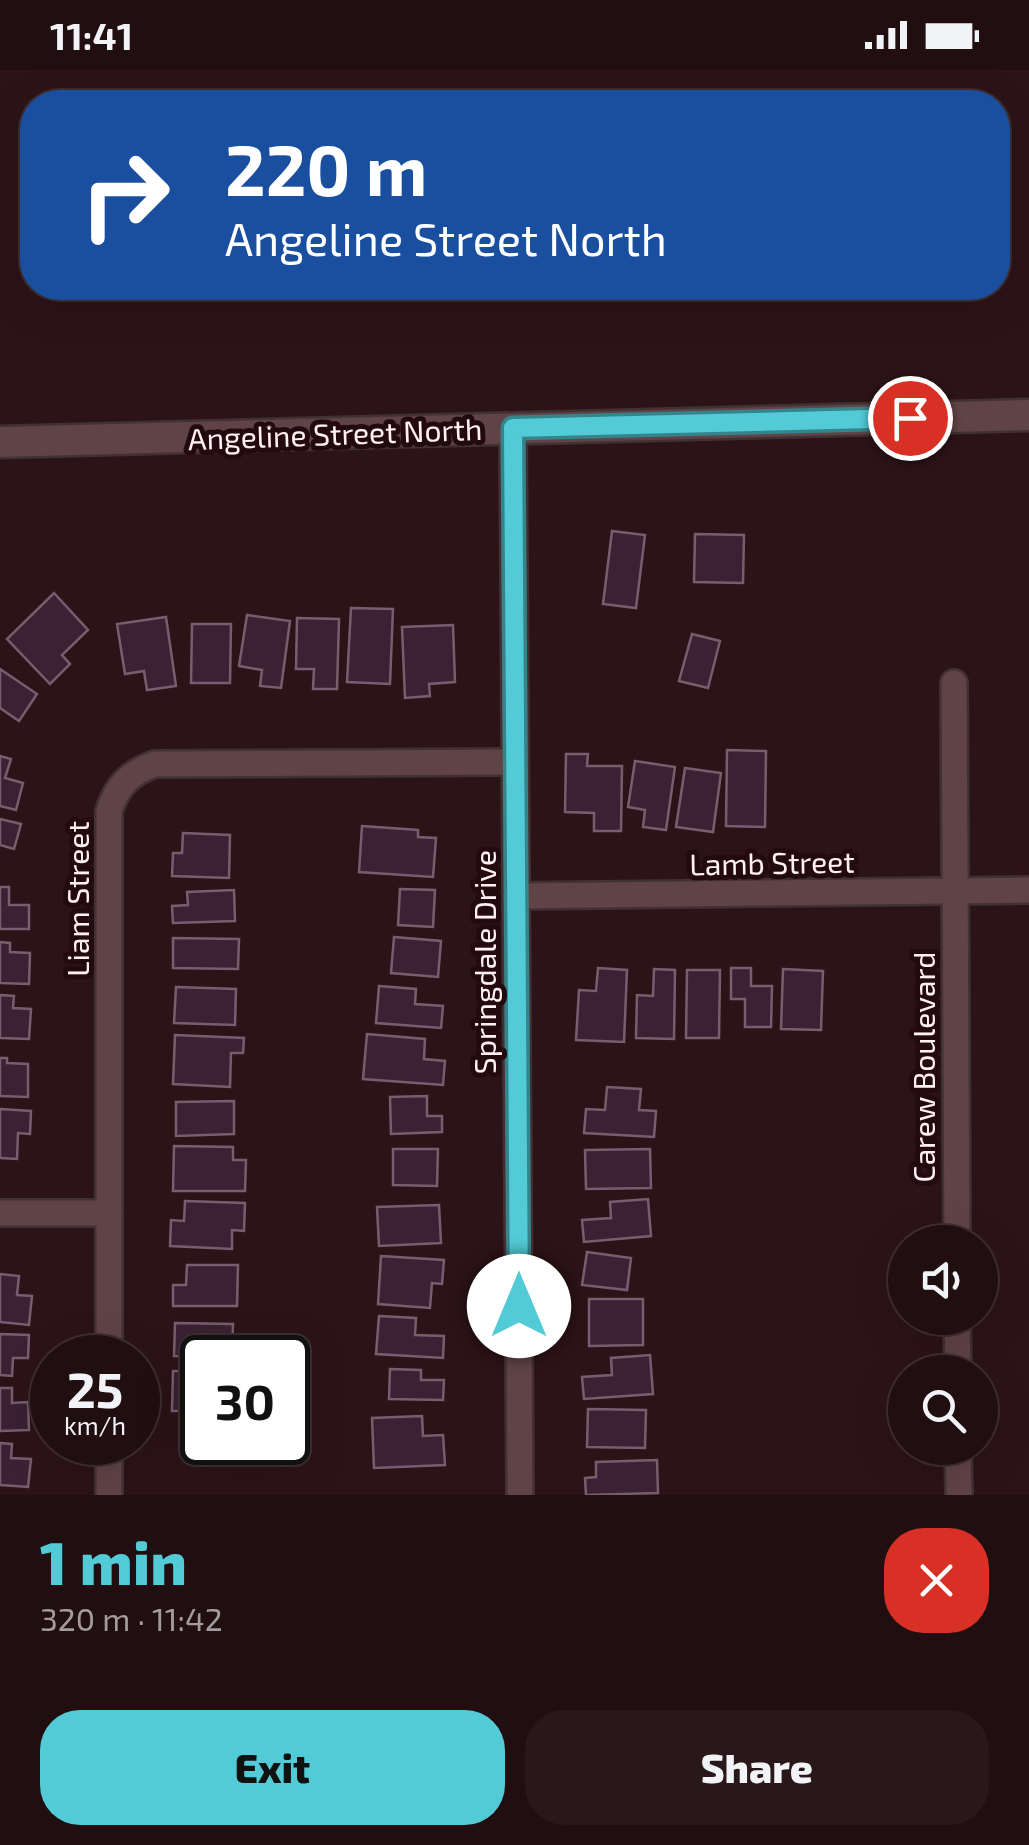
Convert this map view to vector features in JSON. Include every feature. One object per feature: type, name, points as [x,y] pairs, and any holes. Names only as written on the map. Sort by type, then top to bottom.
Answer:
[{"type":"main road","name":"Angeline Street North","points":[[0,442],[1029,415]]},
{"type":"street","name":"Springdale Drive","points":[[513,428],[520,1495]]},
{"type":"street","name":"Carew Boulevard","points":[[954,682],[957,1225]]},
{"type":"street","name":"Liam Street","points":[[109,1335],[108,811],[114,794],[138,770],[154,764],[515,762]]},
{"type":"street","name":"Lamb Street","points":[[516,896],[1029,890]]},
{"type":"street","points":[[0,1213],[109,1213]]},
{"type":"street","points":[[109,1465],[109,1495]]},
{"type":"street","points":[[958,1465],[958,1495]]},
{"type":"building","points":[[612,531],[645,535],[636,608],[603,604]]},
{"type":"building","points":[[695,534],[744,535],[743,583],[694,582]]},
{"type":"building","points":[[54,593],[88,630],[62,655],[70,664],[50,684],[7,639]]},
{"type":"building","points":[[351,608],[393,609],[390,684],[347,682]]},
{"type":"building","points":[[247,615],[290,621],[281,688],[260,686],[262,670],[239,666]]},
{"type":"building","points":[[166,617],[176,686],[147,690],[144,671],[125,674],[117,624]]},
{"type":"building","points":[[297,618],[339,619],[337,689],[313,689],[314,669],[296,669]]},
{"type":"building","points":[[192,624],[231,624],[230,683],[191,683]]},
{"type":"building","points":[[453,625],[455,682],[429,684],[430,696],[405,698],[402,627]]},
{"type":"building","points":[[692,634],[720,641],[708,688],[679,681]]},
{"type":"building","points":[[0,669],[37,694],[19,721],[0,708]]},
{"type":"building","points":[[727,750],[766,751],[765,827],[726,826]]},
{"type":"building","points":[[566,754],[588,754],[587,766],[622,766],[621,831],[594,831],[594,813],[565,812]]},
{"type":"building","points":[[0,756],[11,759],[5,778],[23,783],[16,810],[0,806]]},
{"type":"building","points":[[635,761],[675,767],[666,830],[643,827],[645,810],[628,807]]},
{"type":"building","points":[[685,768],[721,773],[713,832],[676,827]]},
{"type":"building","points":[[0,819],[21,824],[14,849],[0,845]]},
{"type":"building","points":[[362,826],[418,830],[418,837],[436,838],[433,877],[359,872]]},
{"type":"building","points":[[183,833],[230,835],[229,878],[172,876],[173,853],[182,853]]},
{"type":"building","points":[[0,887],[9,887],[9,905],[29,905],[29,929],[0,929]]},
{"type":"building","points":[[400,889],[435,890],[433,927],[398,925]]},
{"type":"building","points":[[234,890],[235,921],[173,923],[172,906],[188,905],[187,892]]},
{"type":"building","points":[[394,937],[441,941],[438,977],[391,973]]},
{"type":"building","points":[[173,938],[239,939],[238,969],[173,968]]},
{"type":"building","points":[[0,942],[10,943],[10,952],[30,953],[29,984],[0,983]]},
{"type":"building","points":[[598,968],[627,970],[624,1042],[576,1040],[579,990],[596,991]]},
{"type":"building","points":[[731,968],[751,968],[751,986],[772,986],[771,1027],[745,1027],[745,999],[731,999]]},
{"type":"building","points":[[654,969],[675,970],[674,1039],[636,1038],[637,995],[653,996]]},
{"type":"building","points":[[783,969],[823,971],[821,1030],[781,1029]]},
{"type":"building","points":[[687,970],[720,970],[719,1038],[686,1038]]},
{"type":"building","points":[[379,986],[416,989],[415,1004],[443,1006],[441,1028],[376,1023]]},
{"type":"building","points":[[176,987],[236,989],[235,1025],[174,1023]]},
{"type":"building","points":[[0,995],[14,996],[13,1008],[31,1009],[29,1039],[0,1038]]},
{"type":"building","points":[[367,1034],[425,1039],[424,1059],[445,1061],[443,1085],[363,1079]]},
{"type":"building","points":[[175,1035],[244,1038],[243,1053],[231,1053],[230,1087],[173,1084]]},
{"type":"building","points":[[0,1058],[7,1058],[7,1063],[28,1064],[28,1097],[0,1096]]},
{"type":"building","points":[[607,1087],[641,1089],[639,1110],[656,1111],[654,1137],[584,1133],[586,1109],[605,1110]]},
{"type":"building","points":[[427,1096],[427,1116],[442,1116],[442,1132],[391,1134],[390,1097]]},
{"type":"building","points":[[234,1101],[234,1134],[176,1136],[176,1102]]},
{"type":"building","points":[[0,1109],[31,1111],[30,1134],[18,1133],[17,1159],[0,1158]]},
{"type":"building","points":[[174,1146],[233,1147],[233,1160],[246,1160],[245,1191],[173,1191]]},
{"type":"building","points":[[393,1149],[438,1149],[437,1186],[393,1185]]},
{"type":"building","points":[[650,1149],[651,1188],[586,1189],[585,1150]]},
{"type":"building","points":[[648,1199],[651,1236],[584,1242],[582,1220],[611,1218],[610,1202]]},
{"type":"building","points":[[185,1201],[245,1203],[244,1231],[232,1230],[232,1249],[170,1246],[171,1220],[184,1221]]},
{"type":"building","points":[[439,1205],[441,1243],[379,1246],[377,1207]]},
{"type":"building","points":[[587,1252],[631,1258],[627,1290],[582,1285]]},
{"type":"building","points":[[381,1256],[444,1260],[442,1284],[432,1283],[430,1308],[378,1304]]},
{"type":"building","points":[[187,1265],[238,1265],[237,1306],[173,1306],[173,1285],[186,1285]]},
{"type":"building","points":[[0,1274],[19,1276],[17,1295],[32,1296],[29,1325],[0,1322]]},
{"type":"building","points":[[589,1299],[643,1299],[643,1345],[589,1346]]},
{"type":"building","points":[[379,1316],[416,1318],[415,1335],[444,1336],[443,1358],[376,1354]]},
{"type":"building","points":[[175,1323],[233,1324],[233,1335],[180,1335],[180,1356],[174,1356]]},
{"type":"building","points":[[0,1334],[29,1335],[28,1358],[13,1358],[12,1376],[0,1375]]},
{"type":"building","points":[[650,1355],[653,1394],[584,1399],[582,1377],[612,1375],[611,1358]]},
{"type":"building","points":[[390,1369],[421,1370],[421,1380],[444,1380],[443,1400],[389,1399]]},
{"type":"building","points":[[173,1371],[180,1371],[180,1411],[172,1411]]},
{"type":"building","points":[[0,1388],[12,1388],[12,1403],[28,1402],[29,1430],[0,1431]]},
{"type":"building","points":[[588,1409],[646,1410],[645,1448],[587,1447]]},
{"type":"building","points":[[422,1416],[423,1436],[443,1435],[445,1465],[374,1468],[372,1418]]},
{"type":"building","points":[[0,1443],[12,1444],[11,1458],[30,1459],[28,1487],[0,1485]]},
{"type":"building","points":[[657,1460],[658,1493],[586,1495],[585,1478],[596,1477],[596,1462]]},
{"type":"route","points":[[519,1306],[513,428],[910,418]]}]
